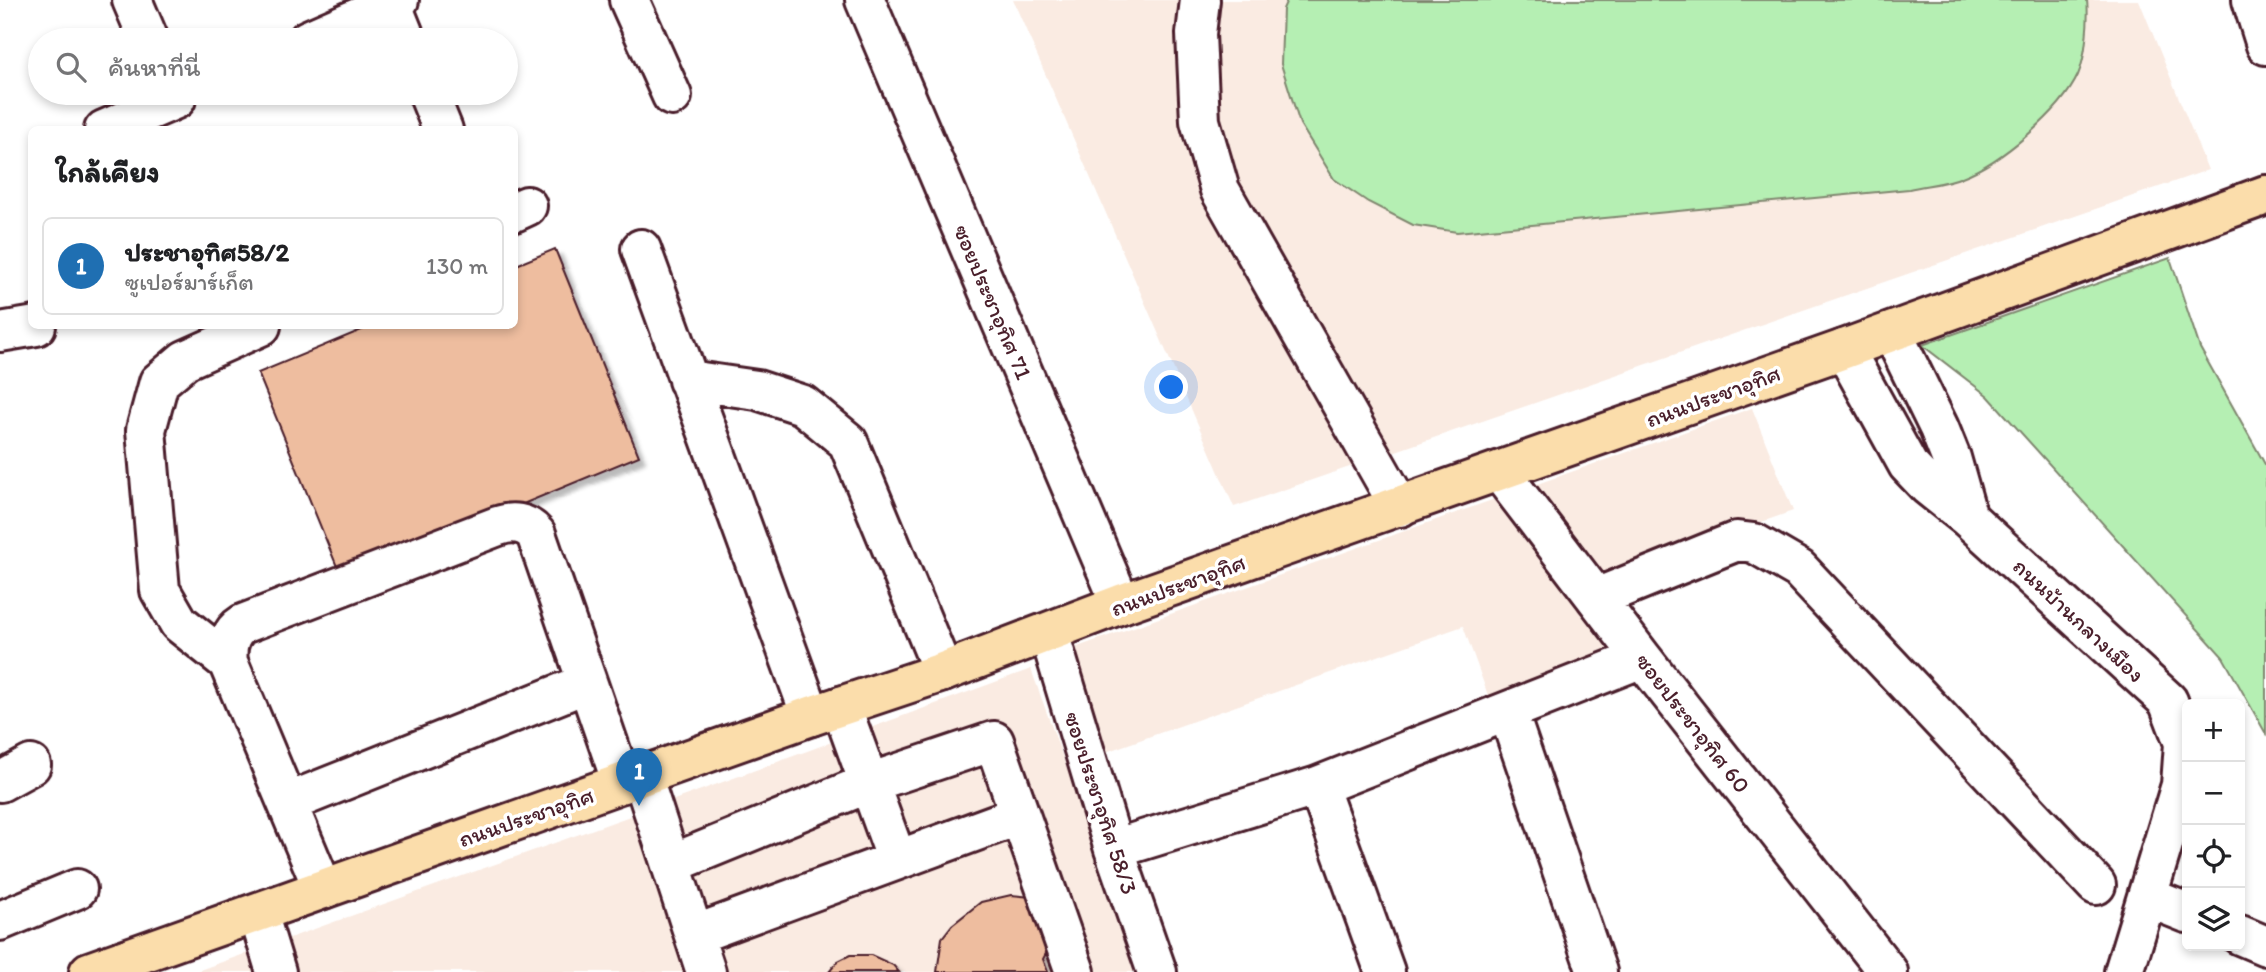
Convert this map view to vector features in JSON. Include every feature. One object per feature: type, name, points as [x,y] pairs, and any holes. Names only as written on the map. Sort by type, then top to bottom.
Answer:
[{"type":"main road","name":"ถนนประชาอุทิศ","points":[[89,972],[943,672],[1121,604],[1892,332],[2266,195]]},
{"type":"street","points":[[132,0],[144,28]]},
{"type":"street","points":[[629,0],[672,96]]},
{"type":"street","name":"ซอยประชาอุทิศ 71","points":[[865,0],[1121,604]]},
{"type":"street","points":[[1200,0],[1196,34],[1200,121],[1220,190],[1400,507]]},
{"type":"street","points":[[2252,0],[2266,45]]},
{"type":"street","points":[[334,28],[393,1],[402,28]]},
{"type":"street","points":[[113,126],[158,105]]},
{"type":"street","points":[[433,105],[441,126]]},
{"type":"street","points":[[641,249],[688,380],[826,711],[869,783],[897,860]]},
{"type":"street","points":[[0,332],[28,327]]},
{"type":"street","points":[[228,662],[178,623],[160,590],[146,430],[159,382],[185,360],[254,329]]},
{"type":"street","points":[[1892,332],[1939,428],[1951,458],[1968,518]]},
{"type":"street","name":"ถนนบ้านกลางเมือง","points":[[1844,349],[1908,465],[1928,486],[1968,518],[2168,701],[2185,743],[2180,785],[2124,972]]},
{"type":"street","points":[[688,380],[757,390],[803,405],[848,442],[943,672]]},
{"type":"street","name":"ซอยประชาอุทิศ 60","points":[[1500,472],[1888,972]]},
{"type":"street","points":[[323,889],[228,662],[229,641],[240,625],[498,526],[513,523],[528,527],[536,534],[587,683],[671,864],[706,972]]},
{"type":"street","points":[[1596,598],[1737,541],[1754,543],[1766,549],[1799,569],[2096,885]]},
{"type":"street","name":"ซอยประชาอุทิศ 58/3","points":[[1049,633],[1114,849],[1157,972]]},
{"type":"street","points":[[1114,849],[1318,786],[1642,658]]},
{"type":"street","points":[[287,803],[587,683]]},
{"type":"street","points":[[1508,712],[1597,972]]},
{"type":"street","points":[[671,864],[869,783],[994,741],[1075,972]]},
{"type":"street","points":[[1318,786],[1385,972]]},
{"type":"street","points":[[694,935],[1020,814]]},
{"type":"street","points":[[0,921],[77,889]]},
{"type":"street","points":[[2147,897],[2182,912]]},
{"type":"street","points":[[258,912],[276,972]]},
{"type":"street","points":[[2245,937],[2266,946]]},
{"type":"shaded area","points":[[1013,0],[2139,0],[2208,170],[1234,507]]},
{"type":"shaded area","points":[[1752,408],[1793,511],[1599,579],[1610,652],[1489,698],[1463,626],[1100,754],[1066,651]]},
{"type":"shaded area","points":[[1031,669],[1140,972],[194,972],[630,816]]},
{"type":"green space","points":[[1287,0],[2087,0],[2088,17],[2081,67],[2058,105],[2011,148],[1977,170],[1956,179],[1909,189],[1457,232],[1413,225],[1368,202],[1334,179],[1300,124],[1281,64],[1283,9]]},
{"type":"green space","points":[[2170,258],[2200,348],[2266,466],[2266,734],[2223,657],[1988,396],[1922,345]]},
{"type":"building","points":[[555,249],[639,456],[342,579],[258,373],[364,329],[518,329],[518,264]]},
{"type":"building","points":[[1011,895],[1031,897],[1050,946],[1043,959],[1048,972],[937,972],[942,938],[952,925],[981,902]]},
{"type":"building","points":[[850,955],[871,955],[893,965],[899,972],[829,972],[838,961]]},
{"type":"place","name":"ประชาอุทิศ58/2","points":[[639,806]]}]
